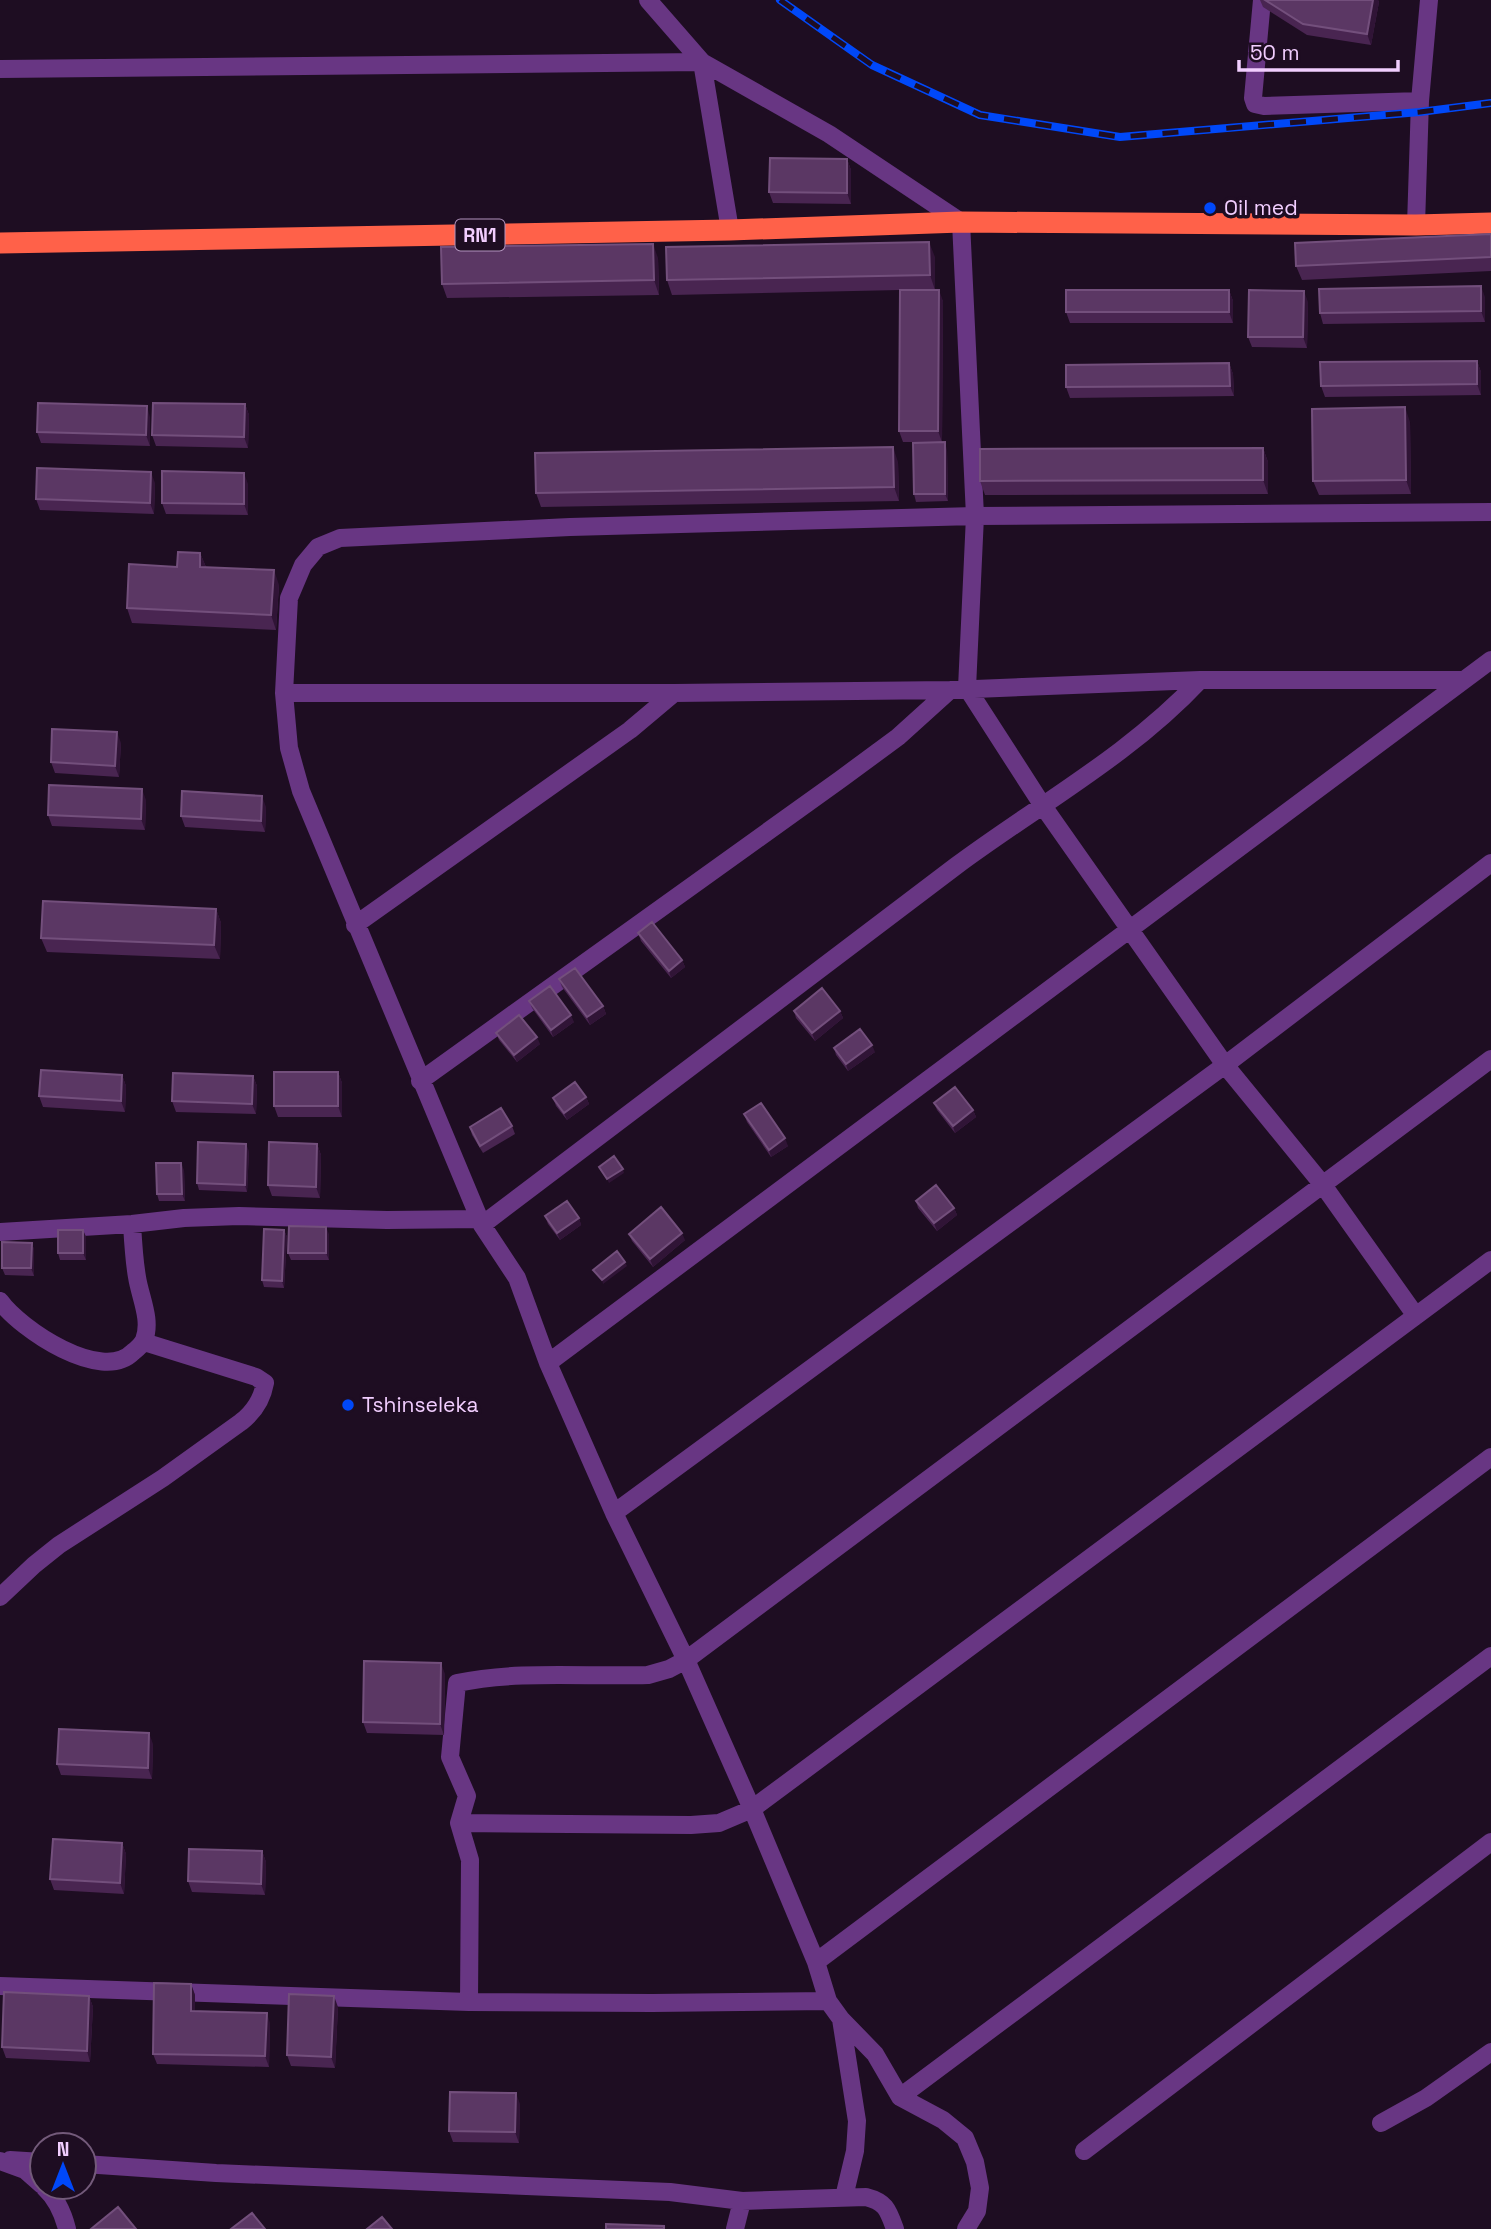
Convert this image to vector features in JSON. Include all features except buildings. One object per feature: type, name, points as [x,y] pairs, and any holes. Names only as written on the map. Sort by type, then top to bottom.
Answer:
[{"type":"highway","name":"RN1","points":[[0,243],[730,230],[961,222],[1416,226],[1491,223]]},
{"type":"street","points":[[648,0],[702,62],[829,134],[961,222],[975,516],[959,689],[1225,1065],[1323,1185],[1416,1316]]},
{"type":"street","points":[[1262,0],[1253,98],[1255,104],[1264,106],[1420,101]]},
{"type":"street","points":[[1416,226],[1420,101],[1429,0]]},
{"type":"street","points":[[0,69],[702,62]]},
{"type":"street","points":[[702,62],[730,230]]},
{"type":"street","points":[[965,2229],[977,2211],[980,2188],[975,2162],[965,2138],[943,2120],[900,2097],[875,2054],[841,2019],[828,2001],[816,1962],[752,1809],[686,1660],[614,1513],[548,1363],[517,1278],[481,1222],[355,925],[301,791],[289,748],[284,693],[289,598],[303,565],[318,547],[340,538],[584,527],[975,516],[1491,512]]},
{"type":"street","points":[[548,1363],[1491,660]]},
{"type":"street","points":[[284,693],[674,693],[959,689],[1200,680],[1463,680]]},
{"type":"street","points":[[0,1232],[132,1224],[184,1217],[481,1222],[959,864],[1142,734],[1173,709],[1200,680]]},
{"type":"street","points":[[420,1081],[841,779],[959,689]]},
{"type":"street","points":[[355,925],[630,730],[674,693]]},
{"type":"street","points":[[614,1513],[1225,1065],[1491,863]]},
{"type":"street","points":[[469,2002],[470,1860],[459,1823],[467,1796],[450,1757],[457,1683],[511,1677],[648,1675],[669,1669],[686,1660],[1491,1059]]},
{"type":"street","points":[[0,1301],[25,1326],[48,1342],[74,1353],[109,1361],[128,1358],[144,1342],[146,1323],[137,1278],[132,1224]]},
{"type":"street","points":[[459,1823],[691,1825],[719,1823],[752,1809],[1491,1260]]},
{"type":"street","points":[[0,1597],[59,1545],[163,1478],[241,1422],[251,1414],[262,1396],[265,1383],[256,1377],[144,1342]]},
{"type":"street","points":[[816,1962],[1491,1457]]},
{"type":"street","points":[[900,2097],[1491,1656]]},
{"type":"street","points":[[1084,2151],[1491,1842]]},
{"type":"street","points":[[0,1986],[469,2002],[828,2001]]},
{"type":"street","points":[[841,2019],[857,2121],[855,2151],[844,2197]]},
{"type":"street","points":[[1381,2123],[1426,2098],[1491,2052]]},
{"type":"street","points":[[0,2160],[28,2161]]},
{"type":"street","points":[[0,2160],[28,2173]]},
{"type":"street","points":[[98,2165],[216,2173],[670,2192],[742,2201],[780,2202],[866,2197],[879,2200],[888,2211],[895,2229]]},
{"type":"street","points":[[55,2201],[64,2216],[67,2229]]},
{"type":"street","points":[[735,2229],[742,2201]]},
{"type":"railway","points":[[780,0],[872,65],[980,115],[1120,137],[1420,112],[1491,103]]},
{"type":"place","name":"Oil med","points":[[1210,208]]},
{"type":"place","name":"Tshinseleka","points":[[348,1405]]}]
